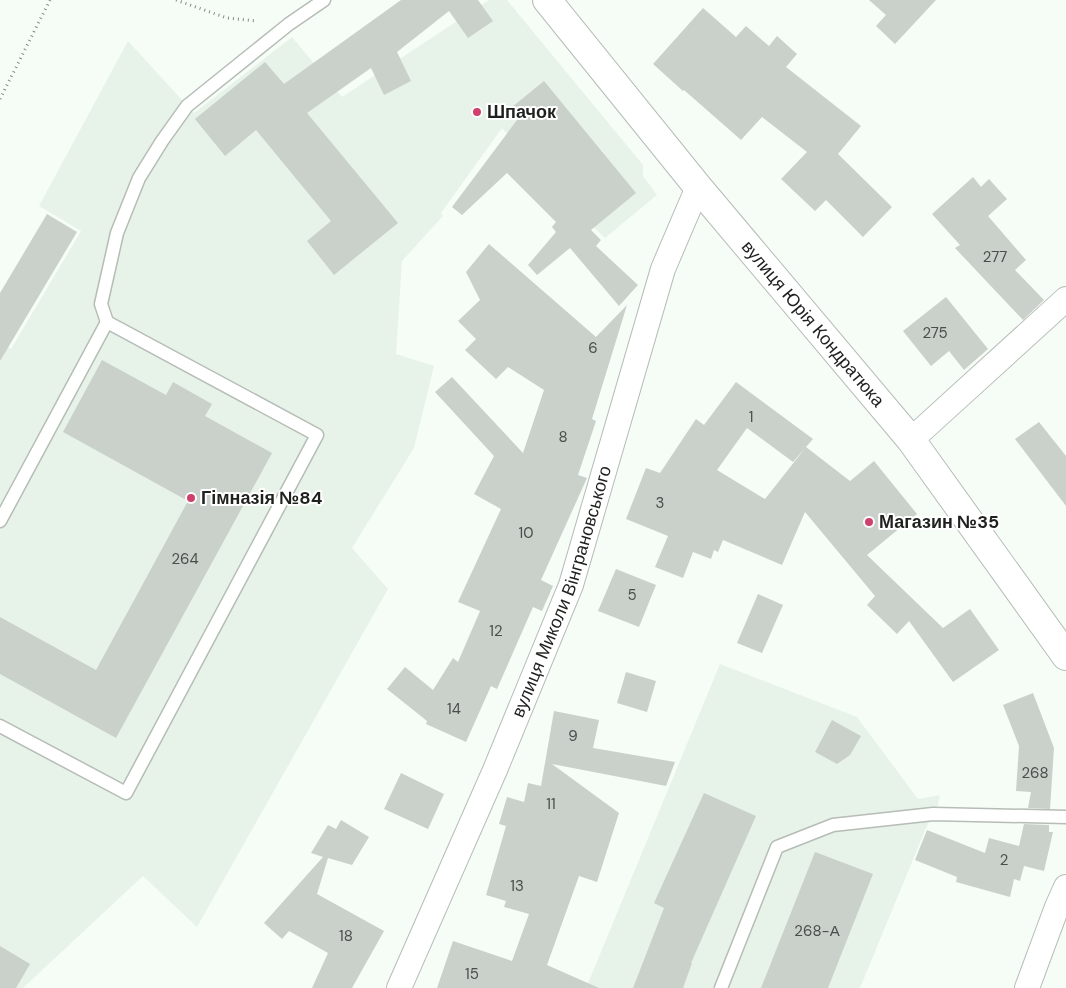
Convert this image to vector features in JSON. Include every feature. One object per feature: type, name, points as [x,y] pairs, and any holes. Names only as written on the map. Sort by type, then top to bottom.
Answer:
[{"type":"street","name":"вулиця Юрія Кондратюка","points":[[547,0],[698,187],[911,440],[1066,656]]},
{"type":"street","name":"вулиця Миколи Вінграновського","points":[[399,988],[495,770],[571,585],[663,269],[698,187]]},
{"type":"street","points":[[911,440],[1066,298]]},
{"type":"street","points":[[1027,988],[1066,887]]},
{"type":"lane","points":[[0,726],[126,793],[317,435],[107,322],[101,304],[117,233],[139,178],[187,106],[289,24],[324,0]]},
{"type":"lane","points":[[0,521],[107,322]]},
{"type":"lane","points":[[721,988],[777,847],[833,825],[933,814],[1066,817]]},
{"type":"path","points":[[0,99],[50,0]]},
{"type":"path","points":[[176,0],[227,18],[289,24]]},
{"type":"shaded area","name":"Гімназія №84","points":[[489,0],[507,0],[643,165],[643,176],[657,195],[605,238],[559,194],[502,128],[441,213],[443,216],[402,261],[396,354],[434,366],[414,448],[352,548],[388,589],[197,927],[143,876],[23,988],[0,988],[0,342],[11,349],[81,231],[39,206],[128,41],[194,113],[292,37],[342,97]]},
{"type":"shaded area","points":[[720,664],[857,717],[918,799],[940,795],[938,805],[926,828],[860,988],[586,988]]},
{"type":"building","points":[[401,0],[478,0],[493,21],[468,38],[449,11],[397,52],[411,81],[384,95],[371,68],[307,113],[398,223],[334,275],[307,241],[331,221],[256,130],[225,156],[195,119],[265,62],[284,84]]},
{"type":"building","points":[[869,0],[936,0],[895,44],[876,26],[886,15]]},
{"type":"building","points":[[703,8],[736,37],[746,26],[769,46],[777,36],[797,54],[786,67],[861,126],[838,154],[892,207],[863,237],[826,200],[815,211],[781,179],[807,152],[762,117],[741,140],[653,64]]},
{"type":"building","points":[[544,81],[636,193],[591,230],[601,240],[596,246],[638,285],[619,306],[570,248],[537,275],[528,265],[556,232],[552,227],[556,222],[507,173],[462,215],[452,207],[520,116],[512,107]]},
{"type":"building","points":[[973,177],[981,187],[989,179],[1007,199],[988,216],[1026,260],[1015,270],[1044,300],[1023,320],[955,248],[960,245],[932,214]]},
{"type":"building","points":[[47,214],[77,232],[0,361],[0,293]]},
{"type":"building","points":[[489,244],[596,337],[627,305],[592,419],[596,421],[578,475],[587,478],[541,580],[553,586],[542,611],[533,607],[497,689],[491,686],[466,742],[426,724],[427,721],[387,689],[405,667],[433,690],[453,658],[458,662],[480,611],[458,602],[501,509],[474,494],[494,456],[435,392],[452,377],[523,453],[544,390],[508,367],[496,379],[465,350],[476,339],[458,321],[480,300],[466,272]]},
{"type":"building","points":[[946,297],[988,349],[964,370],[949,351],[931,366],[903,331]]},
{"type":"building","points":[[102,360],[166,395],[173,382],[212,404],[205,416],[272,453],[116,738],[0,674],[0,617],[96,670],[188,501],[63,432]]},
{"type":"building","points":[[736,382],[813,439],[806,447],[850,481],[874,461],[917,514],[867,555],[943,628],[970,609],[999,650],[953,682],[909,621],[897,634],[867,605],[875,596],[805,512],[782,565],[723,540],[718,552],[714,550],[711,559],[693,552],[683,578],[655,567],[668,536],[626,519],[646,468],[660,473],[696,419],[704,425]],"holes":[[[747,428],[793,462],[806,448],[765,499],[717,470]]]},
{"type":"building","points":[[1039,422],[1066,456],[1066,506],[1015,439]]},
{"type":"building","points":[[616,569],[656,585],[639,627],[598,611]]},
{"type":"building","points":[[758,594],[783,605],[762,653],[737,643]]},
{"type":"building","points":[[626,672],[656,681],[647,712],[617,703]]},
{"type":"building","points":[[1033,693],[1054,748],[1050,809],[1028,808],[1031,792],[1016,791],[1019,746],[1003,705]]},
{"type":"building","points":[[554,711],[599,720],[593,748],[675,762],[666,786],[552,764],[619,813],[597,882],[579,876],[547,965],[599,988],[437,988],[453,941],[512,961],[529,914],[504,907],[506,901],[486,895],[506,826],[499,824],[507,797],[524,802],[528,783],[541,786]]},
{"type":"building","points":[[832,720],[861,736],[850,755],[837,764],[815,752]]},
{"type":"building","points":[[401,773],[444,794],[428,829],[384,809]]},
{"type":"building","points":[[704,793],[756,816],[691,963],[683,988],[633,988],[664,908],[654,903]]},
{"type":"building","points":[[341,820],[369,837],[352,865],[328,858],[317,894],[384,931],[352,988],[312,988],[328,953],[289,931],[282,939],[264,923],[323,857],[311,853],[328,825],[336,829]]},
{"type":"building","points":[[1024,824],[1049,825],[1049,832],[1053,832],[1044,871],[1024,866],[1020,881],[1014,879],[1010,897],[956,882],[957,877],[915,860],[927,830],[985,853],[989,838],[1019,846]]},
{"type":"building","points":[[815,852],[873,874],[828,988],[761,988]]},
{"type":"building","points":[[0,946],[30,964],[16,988],[0,988]]},
{"type":"place","name":"Шпачок","points":[[477,112]]},
{"type":"place","name":"Гімназія №84","points":[[191,498]]},
{"type":"place","name":"Магазин №35","points":[[869,522]]}]
